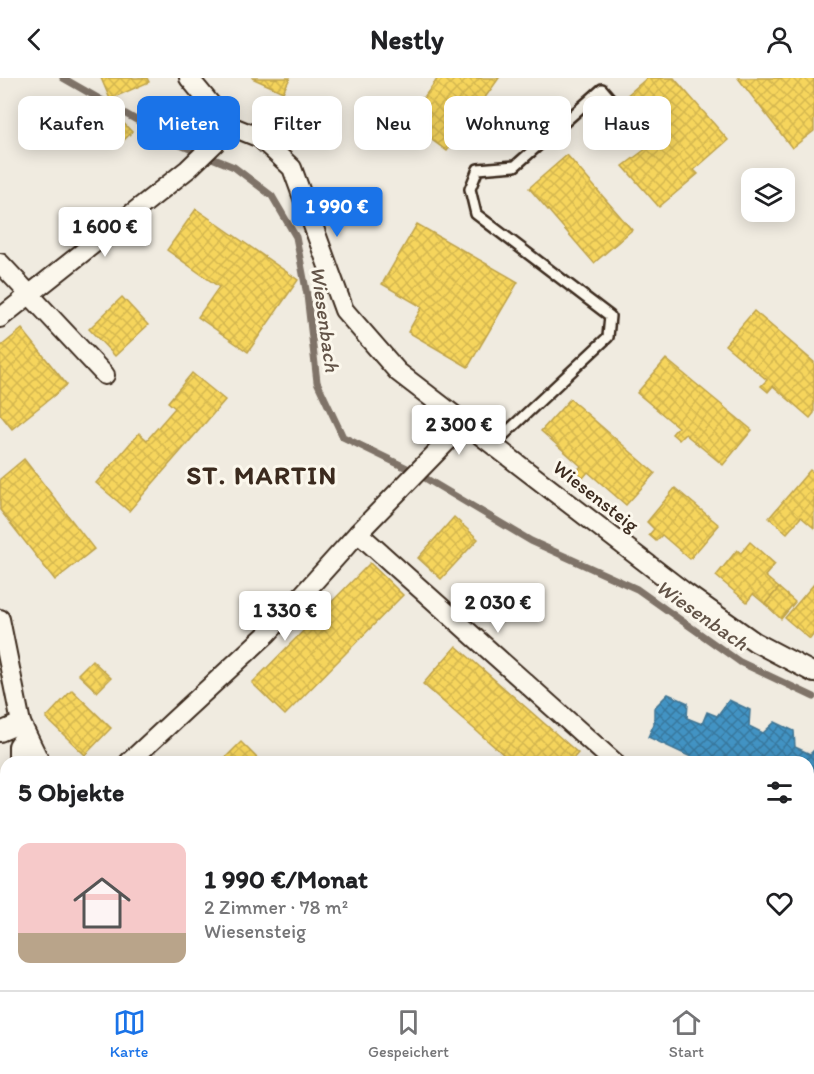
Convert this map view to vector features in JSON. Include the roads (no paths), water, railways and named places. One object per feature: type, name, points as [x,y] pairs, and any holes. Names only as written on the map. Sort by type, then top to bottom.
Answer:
[{"type":"street","name":"Wiesensteig","points":[[189,78],[204,96]]},
{"type":"street","name":"Wiesensteig","points":[[240,130],[260,138],[292,168],[344,310],[398,372],[683,591],[755,642],[814,673]]},
{"type":"street","points":[[0,318],[188,169],[207,150]]},
{"type":"street","points":[[0,263],[105,375]]},
{"type":"street","points":[[135,756],[268,633],[358,533],[464,424]]},
{"type":"street","points":[[358,533],[607,756]]},
{"type":"street","points":[[0,619],[24,728],[37,756]]},
{"type":"street","points":[[0,732],[24,728]]},
{"type":"street","points":[[18,756],[18,746],[24,728]]},
{"type":"lane","points":[[594,96],[602,89],[608,96]]},
{"type":"lane","points":[[493,445],[608,337],[610,316],[476,214],[470,189],[478,169],[515,166],[583,106]]},
{"type":"waterway","name":"Wiesenbach","points":[[63,78],[180,145],[234,167],[272,196],[296,237],[307,295],[317,382],[343,437],[415,472],[531,541],[637,589],[740,662],[814,697]]},
{"type":"district","name":"ST. MARTIN","points":[[262,475]]}]
